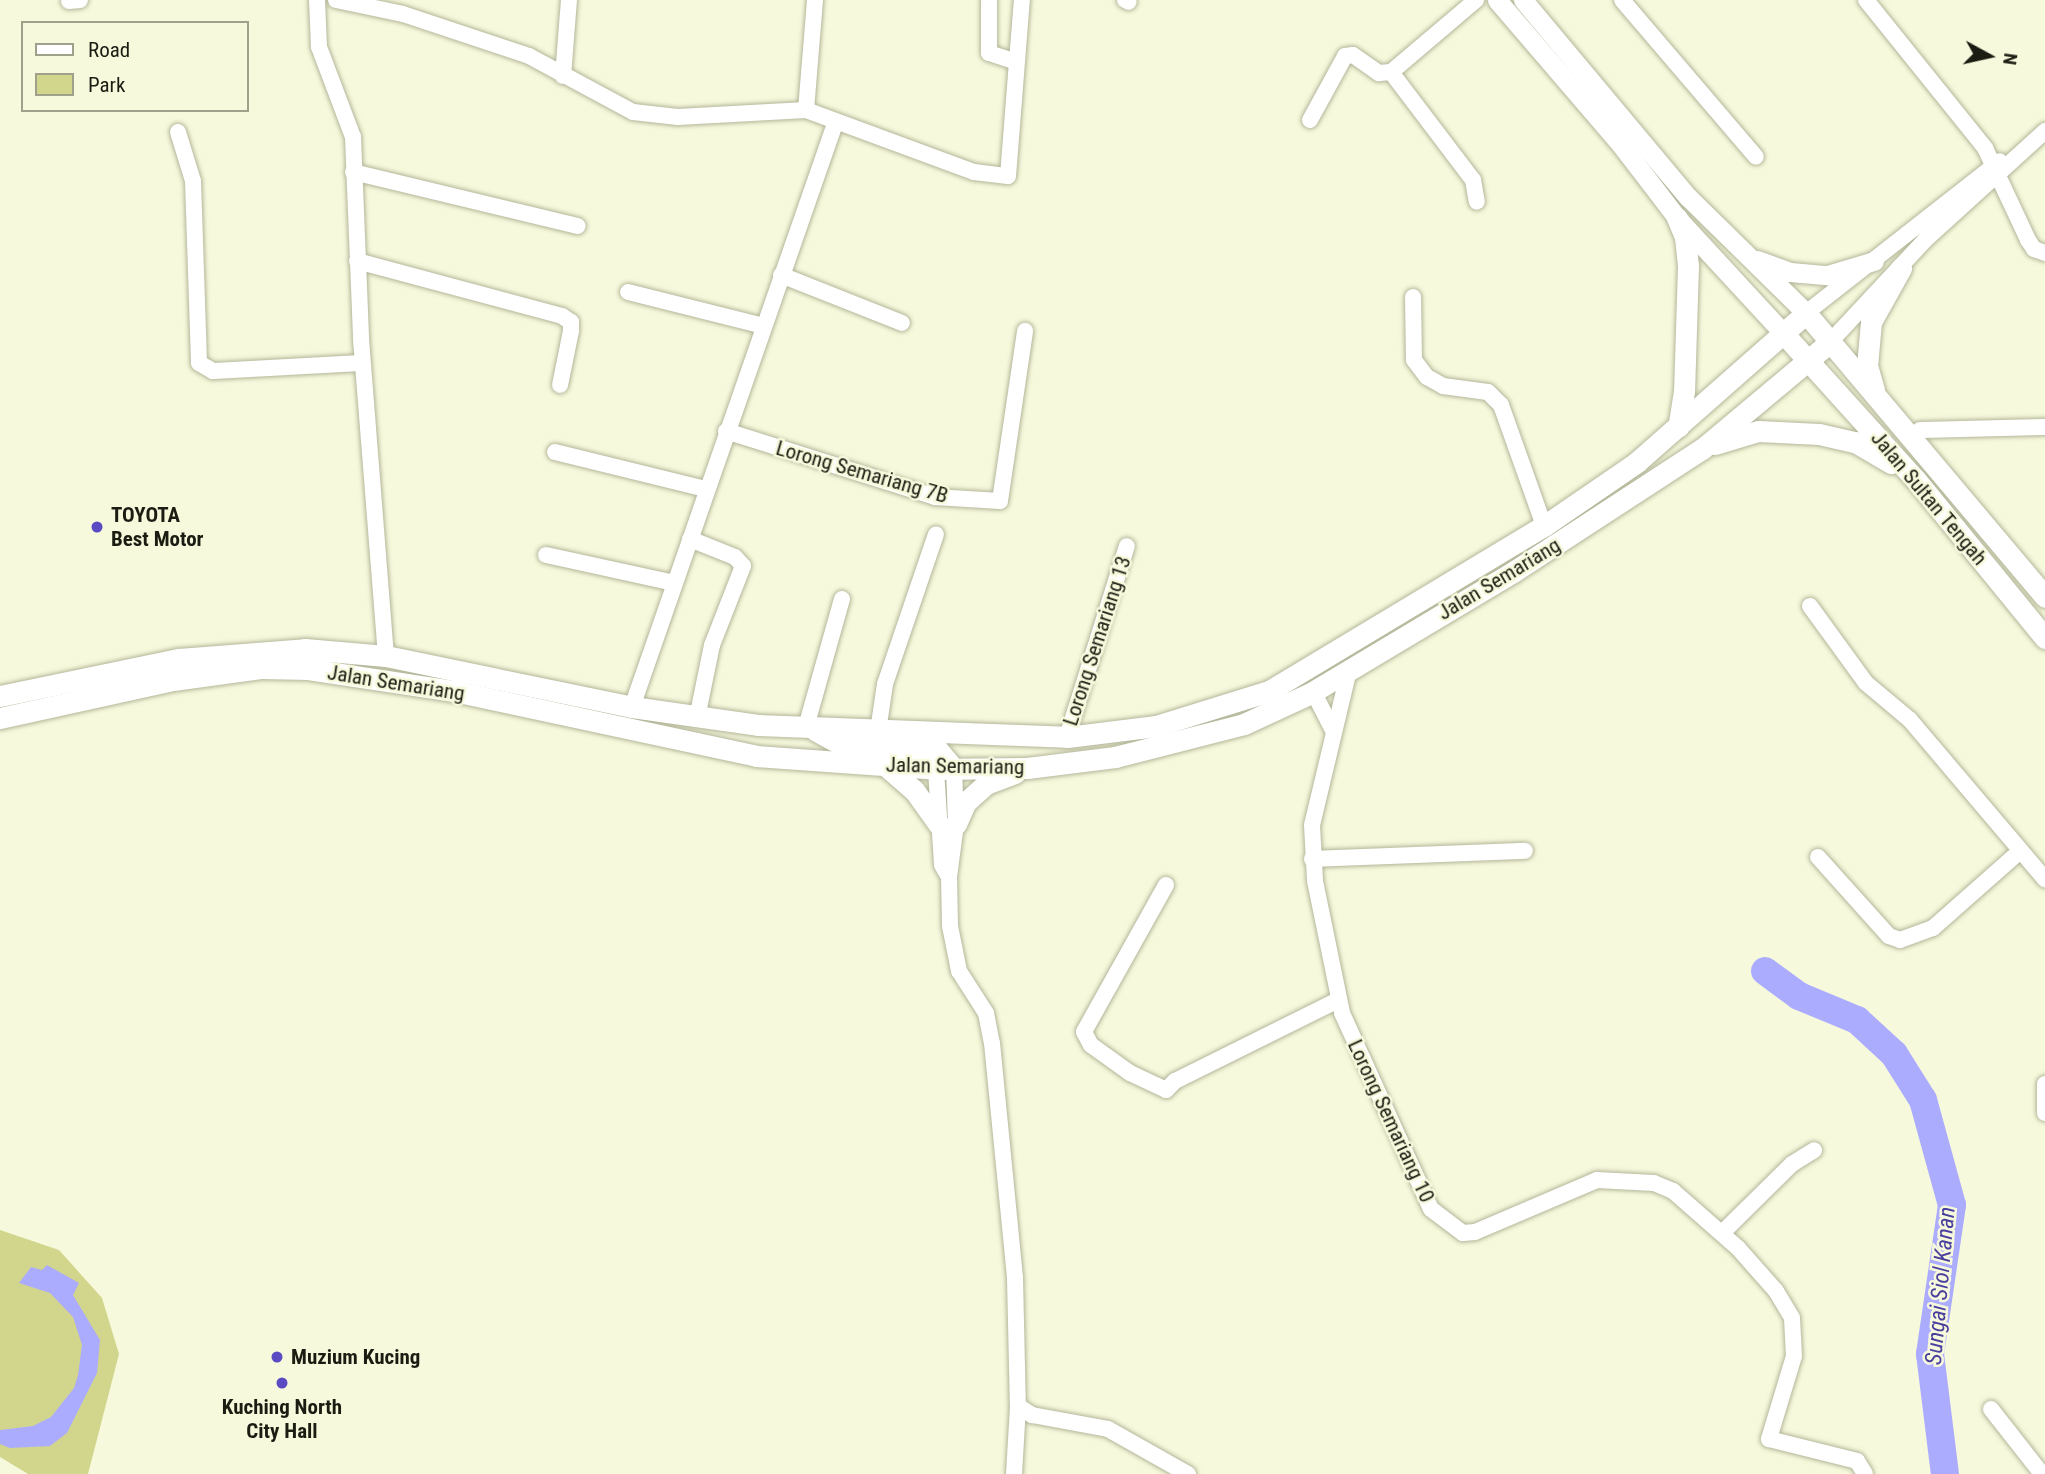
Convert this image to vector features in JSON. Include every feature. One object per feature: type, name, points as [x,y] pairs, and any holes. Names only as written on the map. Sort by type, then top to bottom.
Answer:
[{"type":"main road","points":[[1677,218],[1685,237],[1688,266],[1685,391],[1678,427]]},
{"type":"main road","points":[[1878,400],[1867,344],[1871,322],[1901,268]]},
{"type":"main road","name":"Jalan Semariang","points":[[0,696],[200,656],[305,649],[386,656],[697,718],[878,731],[1067,737],[1156,726],[1269,691],[1544,526],[1637,462],[1806,313]]},
{"type":"main road","name":"Jalan Sultan Tengah","points":[[1806,313],[2045,597]]},
{"type":"main road","name":"Jalan Sultan Tengah","points":[[1784,334],[1916,480],[2045,638]]},
{"type":"main road","name":"Jalan Semariang","points":[[0,718],[173,680],[262,668],[309,669],[454,691],[756,756],[945,769],[1027,768],[1115,757],[1205,736],[1309,694],[1513,572],[1703,449],[1830,342]]},
{"type":"main road","points":[[1703,449],[1758,431],[1828,435],[1866,447],[1916,480]]},
{"type":"main road","points":[[809,727],[840,744],[938,750],[945,769]]},
{"type":"main road","points":[[886,766],[948,824],[986,784],[1027,768]]},
{"type":"street","points":[[69,1],[80,0]]},
{"type":"street","points":[[317,0],[320,47],[352,137],[362,363],[386,656]]},
{"type":"street","points":[[336,0],[472,35],[529,55],[610,103],[654,116],[806,110],[974,172],[1008,176],[1021,0]]},
{"type":"street","points":[[563,76],[569,0]]},
{"type":"street","points":[[806,110],[816,0]]},
{"type":"street","points":[[989,0],[989,54],[1016,62]]},
{"type":"street","points":[[1310,120],[1345,56],[1353,55],[1379,73],[1391,72],[1476,0]]},
{"type":"street","points":[[1497,0],[1627,138],[1806,313],[2045,131]]},
{"type":"street","points":[[1524,0],[1627,138],[1677,218],[1784,334]]},
{"type":"street","points":[[1622,0],[1756,157]]},
{"type":"street","points":[[1866,0],[1997,170],[2028,240],[2034,249],[2045,253]]},
{"type":"street","points":[[1391,72],[1473,180],[1476,202]]},
{"type":"street","points":[[632,707],[836,121]]},
{"type":"street","points":[[178,132],[193,181],[199,363],[203,368],[362,363]]},
{"type":"street","points":[[1830,342],[1926,239],[1997,170]]},
{"type":"street","points":[[354,172],[578,226]]},
{"type":"street","points":[[1746,256],[1773,268],[1827,275],[1874,261]]},
{"type":"street","points":[[357,261],[562,316],[570,322],[571,331],[560,385]]},
{"type":"street","points":[[782,275],[902,323]]},
{"type":"street","points":[[628,292],[763,326]]},
{"type":"street","points":[[1413,298],[1414,360],[1427,377],[1444,386],[1488,392],[1501,405],[1544,526]]},
{"type":"street","name":"Lorong Semariang 7B","points":[[726,431],[935,497],[1000,501],[1025,331]]},
{"type":"street","points":[[1920,430],[2045,427]]},
{"type":"street","points":[[555,452],[706,489]]},
{"type":"street","points":[[878,731],[885,684],[936,534]]},
{"type":"street","points":[[690,540],[736,557],[743,565],[712,645],[697,718]]},
{"type":"street","name":"Lorong Semariang 13","points":[[1067,737],[1127,546]]},
{"type":"street","points":[[546,555],[674,583]]},
{"type":"street","points":[[809,727],[842,599]]},
{"type":"street","points":[[1810,606],[1866,683],[1910,720],[2045,879]]},
{"type":"street","name":"Lorong Semariang 10","points":[[1349,670],[1312,825],[1312,859],[1338,1000],[1431,1209],[1452,1229],[1475,1233],[1575,1187],[1613,1179],[1654,1183],[1673,1191],[1723,1232],[1781,1298],[1796,1336],[1769,1439],[1857,1461],[1865,1474]]},
{"type":"street","points":[[1309,694],[1317,699],[1334,732]]},
{"type":"street","points":[[945,769],[950,926],[959,971],[986,1013],[992,1043],[1015,1278],[1018,1406],[1014,1474]]},
{"type":"street","points":[[1818,857],[1889,936],[1900,940],[1933,928],[2020,850]]},
{"type":"street","points":[[1312,859],[1524,851]]},
{"type":"street","points":[[1166,885],[1084,1032],[1091,1045],[1130,1073],[1166,1090],[1174,1081],[1338,1000]]},
{"type":"street","points":[[2045,1084],[2045,1113]]},
{"type":"street","points":[[1723,1232],[1765,1189],[1814,1150]]},
{"type":"street","points":[[1018,1406],[1032,1415],[1108,1429],[1188,1474]]},
{"type":"street","points":[[1991,1409],[2042,1474]]},
{"type":"green space","points":[[0,1230],[59,1250],[102,1298],[119,1354],[88,1474],[28,1474],[0,1457]]},
{"type":"water","points":[[47,1265],[79,1283],[73,1295],[100,1340],[97,1373],[67,1433],[50,1446],[10,1448],[0,1444],[0,1430],[33,1426],[51,1417],[74,1388],[78,1375],[82,1345],[73,1317],[50,1293],[19,1283],[31,1267],[42,1270]]},
{"type":"waterway","name":"Sungai Siol Kanan","points":[[1765,971],[1799,996],[1857,1020],[1894,1054],[1923,1100],[1952,1205],[1930,1354],[1945,1474]]},
{"type":"place","name":"TOYOTA Best Motor","points":[[97,527]]},
{"type":"place","name":"Muzium Kucing","points":[[277,1357]]},
{"type":"place","name":"Kuching North City Hall","points":[[282,1383]]}]
